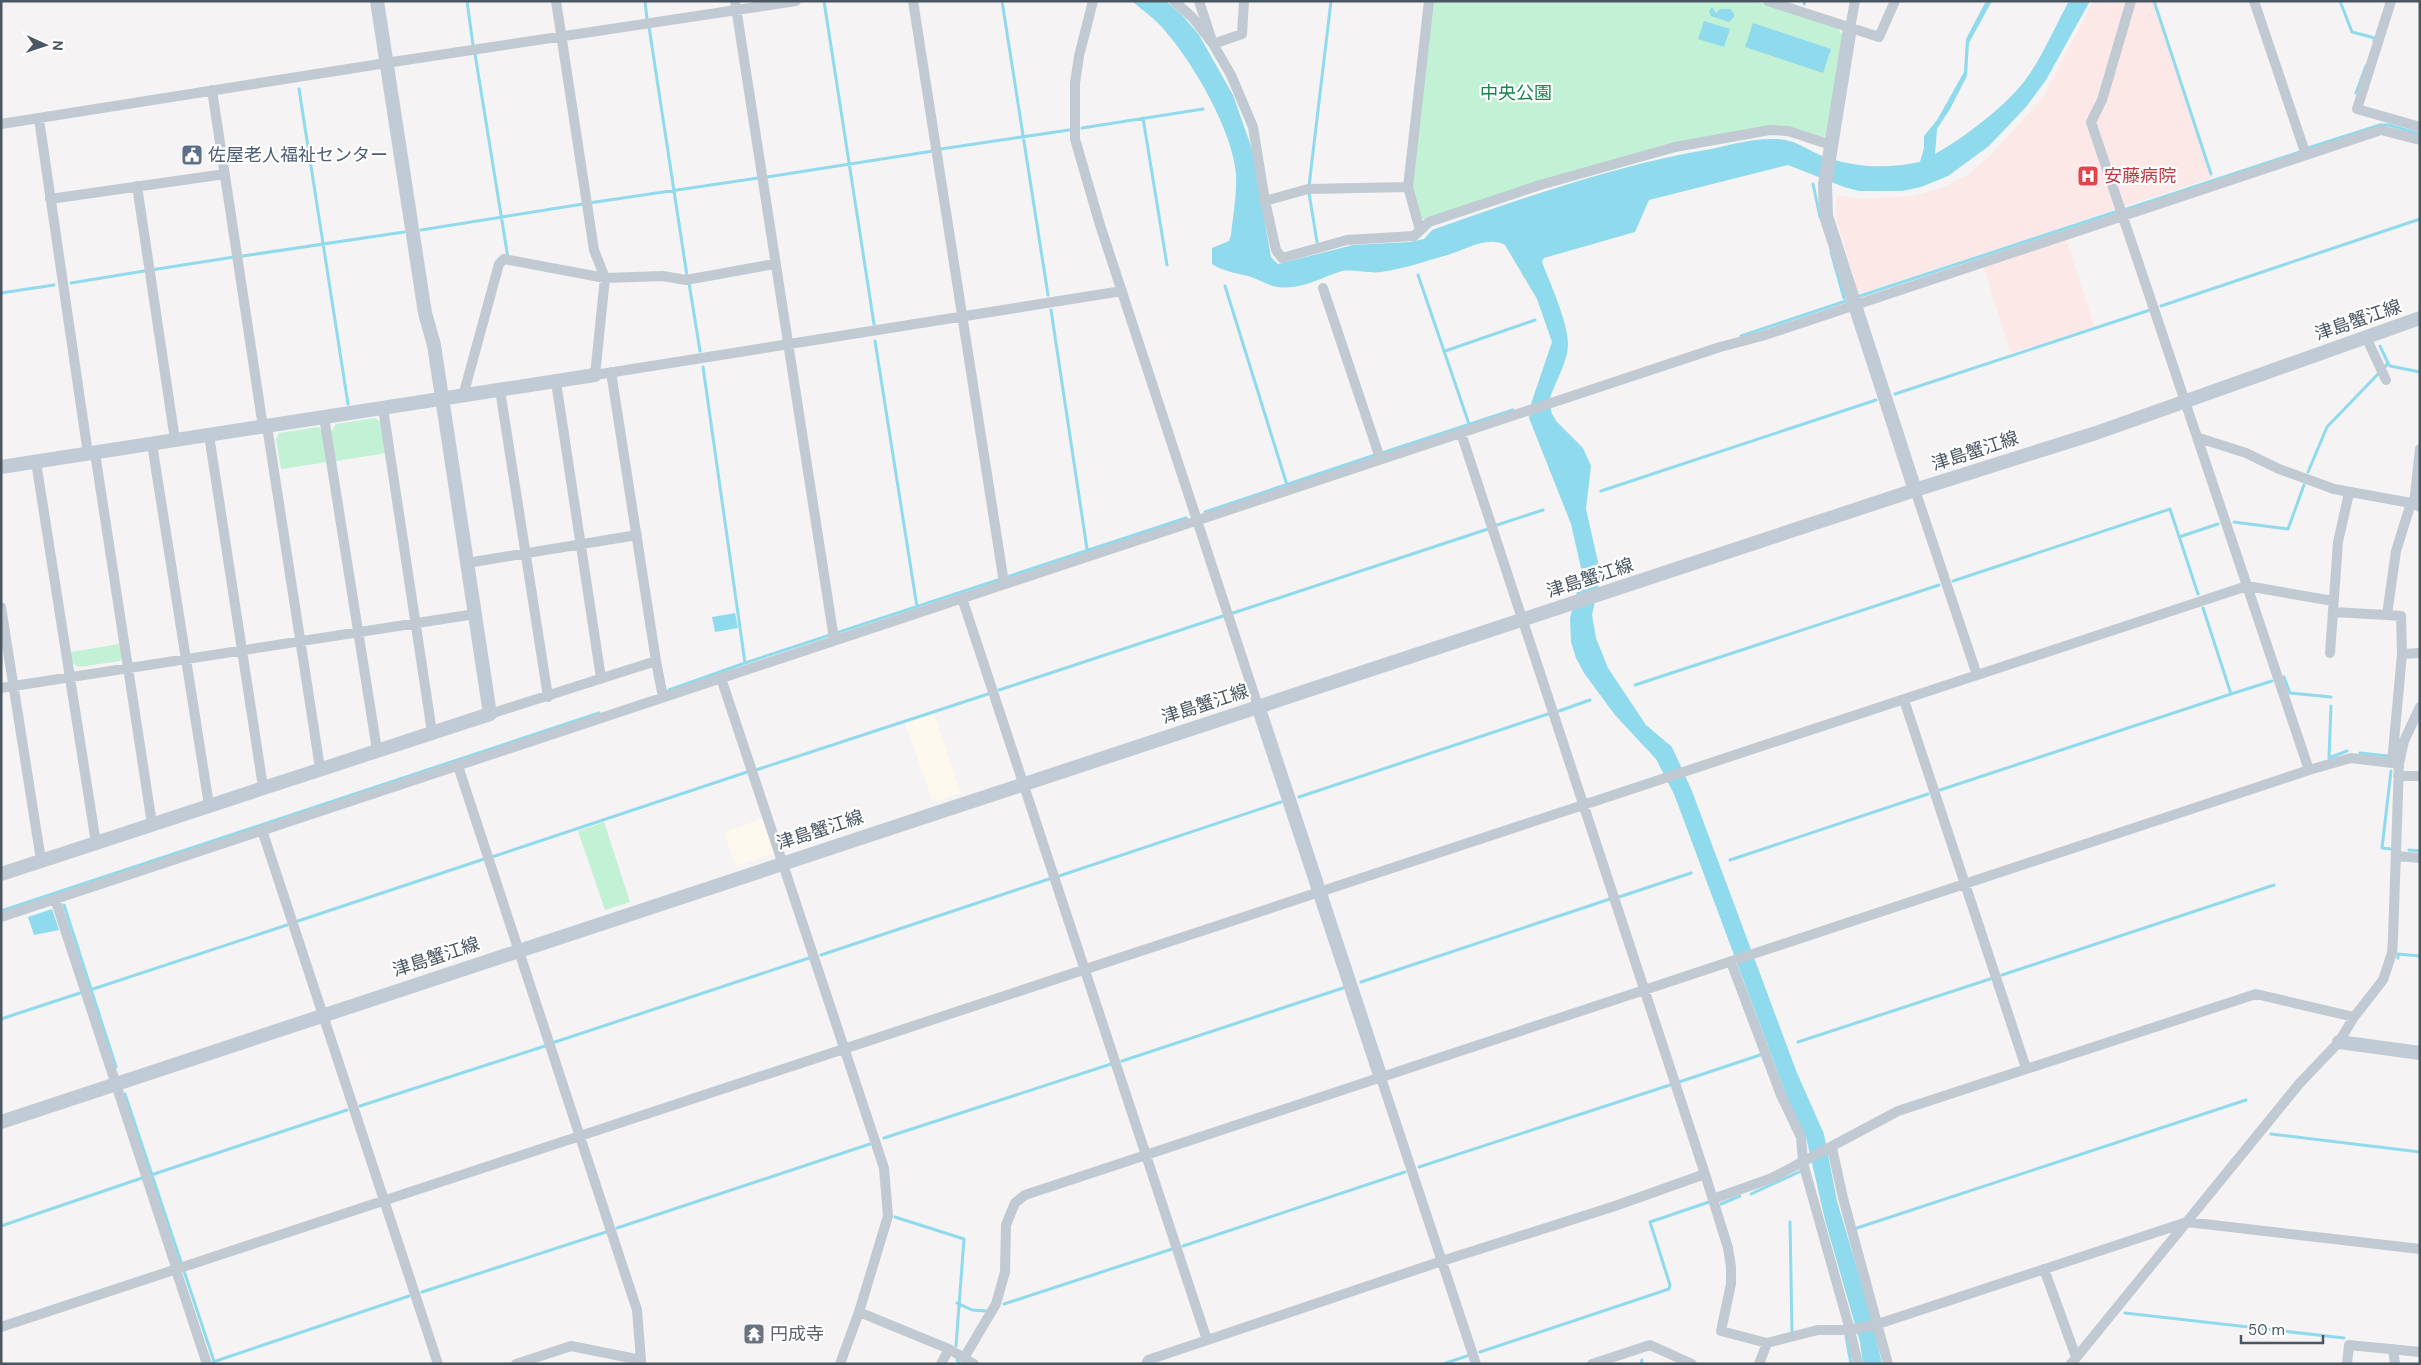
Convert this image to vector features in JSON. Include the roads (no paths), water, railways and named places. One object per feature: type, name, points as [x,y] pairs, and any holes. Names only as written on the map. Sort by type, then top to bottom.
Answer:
[{"type":"street","points":[[377,1],[425,313],[434,346],[490,714]]},
{"type":"street","points":[[556,1],[594,250],[605,278],[595,376]]},
{"type":"street","points":[[1,124],[386,63],[562,38],[736,6],[796,1]]},
{"type":"street","points":[[913,1],[1004,580]]},
{"type":"street","points":[[1094,1],[1079,56],[1075,83],[1075,139],[1090,196],[1476,1364]]},
{"type":"street","points":[[1174,1],[1192,17],[1213,44],[1231,75],[1253,127],[1265,201],[1276,250],[1282,258],[1347,240],[1414,236],[1429,222],[1540,185],[1675,147],[1770,130],[1788,130],[1830,150]]},
{"type":"street","points":[[1199,1],[1213,44]]},
{"type":"street","points":[[1213,44],[1242,34],[1244,1]]},
{"type":"street","points":[[1420,230],[1408,187],[1429,1]]},
{"type":"street","points":[[1768,1],[1879,37],[1895,1]]},
{"type":"street","points":[[1855,1],[1825,184],[1826,216],[1977,675]]},
{"type":"street","points":[[2131,1],[2102,100],[2091,122],[2199,438],[2309,770]]},
{"type":"street","points":[[2254,1],[2306,155]]},
{"type":"street","points":[[2391,1],[2357,109],[2420,127]]},
{"type":"street","points":[[736,6],[774,264],[833,636]]},
{"type":"street","points":[[212,90],[320,768]]},
{"type":"street","points":[[39,119],[50,199],[152,824]]},
{"type":"street","points":[[1,917],[458,766],[663,694],[721,678],[833,636],[962,598],[1004,580],[1198,520],[1380,458],[1552,404],[1720,347],[1740,343],[1853,300],[2124,216],[2382,130],[2420,140]]},
{"type":"street","points":[[50,199],[225,174]]},
{"type":"street","points":[[137,186],[175,440]]},
{"type":"street","points":[[1265,201],[1308,189],[1408,187]]},
{"type":"street","points":[[463,396],[499,264],[504,259],[605,278],[662,276],[686,280],[774,264]]},
{"type":"street","points":[[1323,288],[1380,458]]},
{"type":"street","points":[[1,467],[595,376],[1122,291]]},
{"type":"street","name":"津島蟹江線","points":[[1,1122],[322,1014],[1258,706],[1915,490],[2096,433],[2420,318]]},
{"type":"street","points":[[2366,337],[2386,380]]},
{"type":"street","points":[[611,372],[656,661],[663,694]]},
{"type":"street","points":[[556,382],[601,678]]},
{"type":"street","points":[[500,390],[548,697]]},
{"type":"street","points":[[383,408],[432,732]]},
{"type":"street","points":[[324,417],[360,632],[377,750]]},
{"type":"street","points":[[1461,433],[1713,1199],[1731,1267],[1731,1284],[1721,1331],[1767,1343],[1818,1330],[1850,1330],[1878,1324],[2187,1222],[2420,1250]]},
{"type":"street","points":[[210,435],[263,788]]},
{"type":"street","points":[[2199,438],[2246,453],[2279,468],[2348,493],[2415,504]]},
{"type":"street","points":[[152,444],[209,805]]},
{"type":"street","points":[[2387,615],[2396,550],[2415,504],[2420,449]]},
{"type":"street","points":[[36,462],[96,843]]},
{"type":"street","points":[[2330,653],[2338,542],[2348,493]]},
{"type":"street","points":[[467,563],[636,535]]},
{"type":"street","points":[[1,1328],[2247,586],[2333,601]]},
{"type":"street","points":[[962,598],[1207,1340]]},
{"type":"street","points":[[1,607],[41,860]]},
{"type":"street","points":[[2073,1360],[2299,1084],[2339,1042],[2354,1017],[2383,980],[2388,969],[2392,953],[2398,856],[2398,776],[2395,764],[2402,654],[2401,616],[2332,612]]},
{"type":"street","points":[[1,688],[475,614]]},
{"type":"street","points":[[2402,654],[2420,653]]},
{"type":"street","points":[[1,874],[320,768],[548,697],[656,661]]},
{"type":"street","points":[[721,678],[845,1049],[884,1168],[887,1184],[888,1216],[859,1312],[840,1364]]},
{"type":"street","points":[[1904,700],[2026,1068]]},
{"type":"street","points":[[2395,764],[2420,707]]},
{"type":"street","points":[[964,1358],[996,1304],[1005,1272],[1006,1225],[1015,1203],[1025,1195],[2309,770],[2352,758],[2395,764]]},
{"type":"street","points":[[458,766],[637,1310],[641,1362],[572,1346],[516,1364]]},
{"type":"street","points":[[2398,776],[2420,776]]},
{"type":"street","points":[[262,830],[438,1364]]},
{"type":"street","points":[[2398,856],[2420,858]]},
{"type":"street","points":[[55,899],[180,1269],[207,1364]]},
{"type":"street","points":[[1732,962],[1781,1095],[1801,1137],[1805,1162],[1858,1364]]},
{"type":"street","points":[[1713,1199],[1772,1178],[1898,1111],[2256,994],[2354,1017]]},
{"type":"street","points":[[2339,1042],[2420,1053]]},
{"type":"street","points":[[1830,1148],[1888,1364]]},
{"type":"street","points":[[1146,1364],[1148,1360],[1442,1261],[1615,1206],[1705,1174]]},
{"type":"street","points":[[2044,1269],[2073,1360]]},
{"type":"street","points":[[859,1312],[949,1349],[974,1364]]},
{"type":"street","points":[[1759,1364],[1767,1343]]},
{"type":"street","points":[[2347,1364],[2349,1344],[2420,1352]]},
{"type":"street","points":[[1592,1364],[1650,1345],[1692,1364]]},
{"type":"street","points":[[942,1364],[949,1349]]},
{"type":"street","points":[[2393,1349],[2395,1364]]},
{"type":"water","points":[[1132,1],[1166,1],[1182,15],[1199,35],[1233,95],[1252,149],[1271,257],[1278,264],[1353,245],[1410,242],[1424,239],[1432,230],[1605,173],[1748,141],[1763,139],[1786,140],[1820,155],[1857,165],[1895,166],[1920,162],[1924,148],[1924,136],[1937,120],[1964,72],[1966,39],[1986,1],[1992,1],[1969,43],[1967,76],[1937,129],[1935,154],[1984,120],[2018,89],[2038,61],[2069,1],[2090,1],[2046,80],[2026,107],[1989,146],[1948,176],[1921,187],[1902,191],[1859,191],[1788,165],[1649,200],[1635,232],[1544,258],[1542,262],[1562,314],[1568,344],[1564,363],[1549,401],[1552,414],[1557,422],[1583,448],[1591,466],[1586,509],[1601,575],[1592,615],[1596,638],[1608,668],[1646,725],[1672,747],[1692,791],[1797,1073],[1824,1134],[1837,1201],[1871,1315],[1882,1364],[1863,1364],[1860,1342],[1825,1220],[1806,1137],[1787,1097],[1674,794],[1656,759],[1615,715],[1584,673],[1576,658],[1571,642],[1570,618],[1580,580],[1581,568],[1571,524],[1529,418],[1531,404],[1552,342],[1537,299],[1505,245],[1498,242],[1475,245],[1452,254],[1397,269],[1381,272],[1344,271],[1307,284],[1290,287],[1273,286],[1212,264],[1212,248],[1229,241],[1231,235],[1236,174],[1228,139],[1200,80],[1177,46],[1154,20]]},
{"type":"water","points":[[1712,7],[1716,13],[1720,9],[1730,9],[1734,13],[1734,17],[1729,22],[1711,16],[1709,11]]},
{"type":"water","points":[[1704,21],[1730,29],[1724,47],[1698,39]]},
{"type":"water","points":[[1753,23],[1831,49],[1823,73],[1745,47]]},
{"type":"water","points":[[735,613],[738,628],[715,632],[712,617]]},
{"type":"water","points":[[52,909],[59,930],[34,935],[28,917]]},
{"type":"waterway","points":[[467,1],[473,45]]},
{"type":"waterway","points":[[645,1],[647,19]]},
{"type":"waterway","points":[[824,1],[874,324]]},
{"type":"waterway","points":[[1002,1],[1048,295]]},
{"type":"waterway","points":[[1309,186],[1331,1]]},
{"type":"waterway","points":[[2154,1],[2211,174]]},
{"type":"waterway","points":[[2340,1],[2352,32],[2375,38],[2374,41]]},
{"type":"waterway","points":[[649,27],[687,276]]},
{"type":"waterway","points":[[475,54],[508,258]]},
{"type":"waterway","points":[[2356,93],[2366,66]]},
{"type":"waterway","points":[[299,89],[348,404]]},
{"type":"waterway","points":[[1082,128],[1203,109]]},
{"type":"waterway","points":[[1143,118],[1167,265]]},
{"type":"waterway","points":[[2308,148],[2380,125],[2389,125],[2420,134]]},
{"type":"waterway","points":[[941,149],[1069,130]]},
{"type":"waterway","points":[[767,177],[933,151]]},
{"type":"waterway","points":[[2127,209],[2300,152]]},
{"type":"waterway","points":[[589,203],[758,178]]},
{"type":"waterway","points":[[1813,184],[1820,217]]},
{"type":"waterway","points":[[1309,193],[1317,242]]},
{"type":"waterway","points":[[421,230],[583,204]]},
{"type":"waterway","points":[[1857,297],[2118,211]]},
{"type":"waterway","points":[[2161,306],[2420,219]]},
{"type":"waterway","points":[[243,256],[404,232]]},
{"type":"waterway","points":[[1831,252],[1844,298]]},
{"type":"waterway","points":[[151,270],[234,257]]},
{"type":"waterway","points":[[71,283],[144,271]]},
{"type":"waterway","points":[[1418,275],[1469,424]]},
{"type":"waterway","points":[[689,283],[700,351]]},
{"type":"waterway","points":[[1,293],[54,285]]},
{"type":"waterway","points":[[1225,286],[1287,485]]},
{"type":"waterway","points":[[1741,336],[1849,300]]},
{"type":"waterway","points":[[1051,310],[1087,549]]},
{"type":"waterway","points":[[1895,394],[2150,310]]},
{"type":"waterway","points":[[1445,351],[1535,320]]},
{"type":"waterway","points":[[875,341],[917,607]]},
{"type":"waterway","points":[[2380,346],[2388,363],[2385,367]]},
{"type":"waterway","points":[[2388,363],[2390,366],[2420,372]]},
{"type":"waterway","points":[[703,367],[745,663]]},
{"type":"waterway","points":[[2308,472],[2327,427],[2379,373]]},
{"type":"waterway","points":[[1601,491],[1876,400]]},
{"type":"waterway","points":[[1382,453],[1513,410]]},
{"type":"waterway","points":[[1205,512],[1375,455]]},
{"type":"waterway","points":[[2234,522],[2288,529],[2304,485]]},
{"type":"waterway","points":[[1953,581],[2170,509],[2198,594]]},
{"type":"waterway","points":[[1497,525],[1543,510]]},
{"type":"waterway","points":[[669,690],[745,663],[1186,518]]},
{"type":"waterway","points":[[2179,537],[2218,524]]},
{"type":"waterway","points":[[1233,613],[1488,529]]},
{"type":"waterway","points":[[1635,685],[1939,585]]},
{"type":"waterway","points":[[2203,608],[2231,694],[2272,681]]},
{"type":"waterway","points":[[999,690],[1223,616]]},
{"type":"waterway","points":[[2284,677],[2290,693],[2331,697]]},
{"type":"waterway","points":[[756,770],[988,694]]},
{"type":"waterway","points":[[1940,790],[2231,694]]},
{"type":"waterway","points":[[1559,711],[1590,700]]},
{"type":"waterway","points":[[2331,706],[2329,758],[2347,751]]},
{"type":"waterway","points":[[1,911],[599,713]]},
{"type":"waterway","points":[[1299,797],[1548,714]]},
{"type":"waterway","points":[[2360,753],[2388,756]]},
{"type":"waterway","points":[[2391,771],[2382,848],[2391,849]]},
{"type":"waterway","points":[[492,857],[747,772]]},
{"type":"waterway","points":[[1730,860],[1928,794]]},
{"type":"waterway","points":[[1059,876],[1281,802]]},
{"type":"waterway","points":[[2409,850],[2420,851]]},
{"type":"waterway","points":[[298,921],[484,859]]},
{"type":"waterway","points":[[1619,897],[1691,873]]},
{"type":"waterway","points":[[821,955],[1049,879]]},
{"type":"waterway","points":[[2002,975],[2274,885]]},
{"type":"waterway","points":[[1361,982],[1610,899]]},
{"type":"waterway","points":[[64,905],[116,1067]]},
{"type":"waterway","points":[[90,990],[287,925]]},
{"type":"waterway","points":[[2398,958],[2398,954],[2420,956]]},
{"type":"waterway","points":[[555,1042],[809,958]]},
{"type":"waterway","points":[[1798,1042],[1990,979]]},
{"type":"waterway","points":[[1122,1061],[1343,988]]},
{"type":"waterway","points":[[1,1019],[80,993]]},
{"type":"waterway","points":[[360,1106],[545,1046]]},
{"type":"waterway","points":[[1679,1082],[1760,1055]]},
{"type":"waterway","points":[[884,1138],[1111,1064]]},
{"type":"waterway","points":[[1419,1167],[1670,1085]]},
{"type":"waterway","points":[[125,1094],[215,1364]]},
{"type":"waterway","points":[[1857,1228],[2246,1100]]},
{"type":"waterway","points":[[151,1175],[347,1110]]},
{"type":"waterway","points":[[2271,1134],[2420,1152]]},
{"type":"waterway","points":[[617,1228],[870,1144]]},
{"type":"waterway","points":[[1751,1194],[1801,1171]]},
{"type":"waterway","points":[[1183,1246],[1405,1172]]},
{"type":"waterway","points":[[1,1226],[142,1178]]},
{"type":"waterway","points":[[1721,1204],[1740,1196]]},
{"type":"waterway","points":[[1480,1352],[1669,1289],[1670,1285],[1650,1222],[1709,1202]]},
{"type":"waterway","points":[[895,1217],[964,1239],[956,1346]]},
{"type":"waterway","points":[[1790,1222],[1792,1331]]},
{"type":"waterway","points":[[422,1292],[606,1232]]},
{"type":"waterway","points":[[1004,1304],[1172,1249]]},
{"type":"waterway","points":[[213,1362],[409,1296]]},
{"type":"waterway","points":[[957,1303],[972,1310],[986,1311]]},
{"type":"waterway","points":[[2125,1313],[2344,1338]]},
{"type":"waterway","points":[[1846,1336],[1851,1364]]},
{"type":"waterway","points":[[1443,1364],[1467,1356]]},
{"type":"waterway","points":[[957,1360],[960,1364]]},
{"type":"waterway","points":[[1641,1364],[1642,1360]]},
{"type":"place","name":"佐屋老人福祉センター","points":[[192,155]]},
{"type":"place","name":"安藤病院","points":[[2088,176]]},
{"type":"place","name":"円成寺","points":[[754,1334]]},
{"type":"park label","name":"中央公園","points":[[1516,93]]}]
